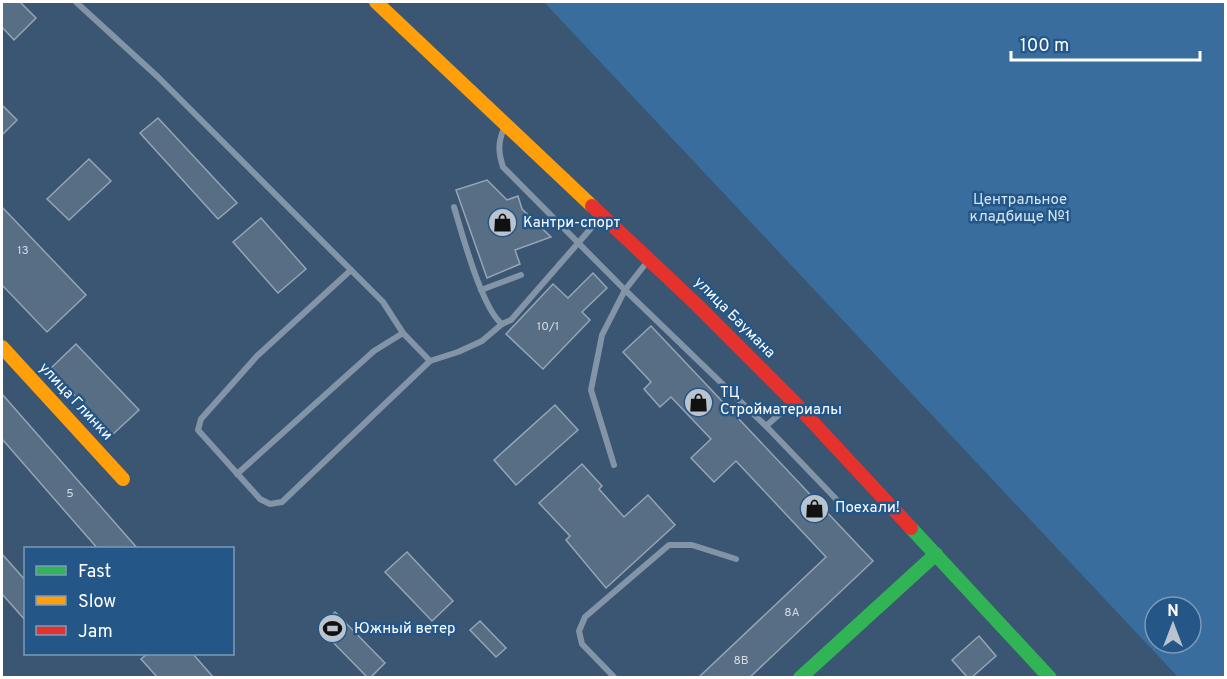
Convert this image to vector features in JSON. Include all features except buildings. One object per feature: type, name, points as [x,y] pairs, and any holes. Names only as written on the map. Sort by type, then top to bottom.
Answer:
[{"type":"main road","name":"улица Баумана","points":[[376,2],[696,304],[794,402],[1050,678]]},
{"type":"main road","name":"улица Глинки","points":[[2,347],[123,480]]},
{"type":"main road","points":[[800,678],[936,554]]},
{"type":"lane","points":[[76,2],[158,77],[383,302],[403,333],[430,361]]},
{"type":"lane","points":[[506,124],[500,139],[499,154],[503,167],[837,499]]},
{"type":"lane","points":[[454,207],[481,290],[495,319],[502,324]]},
{"type":"lane","points":[[351,270],[257,356],[201,419],[198,429],[260,499],[270,504],[282,502],[430,361],[482,341],[502,324],[511,320],[602,215]]},
{"type":"lane","points":[[614,465],[591,390],[602,335],[625,290],[649,260]]},
{"type":"lane","points":[[481,290],[521,275]]},
{"type":"lane","points":[[237,474],[374,351],[403,333]]},
{"type":"lane","points":[[766,426],[794,402]]},
{"type":"lane","points":[[615,678],[582,644],[579,631],[585,617],[669,545],[692,545],[736,559]]},
{"type":"green space","name":"Центральное кладбище №1","points":[[544,2],[1225,2],[1225,677],[1178,677],[1157,655],[1203,655],[1203,595],[1143,595],[1143,640]]},
{"type":"traffic: fast","points":[[911,528],[1050,678]]},
{"type":"traffic: fast","points":[[800,678],[936,554]]},
{"type":"traffic: slow","points":[[376,2],[592,206]]},
{"type":"traffic: slow","points":[[2,347],[123,479]]},
{"type":"traffic: jam","points":[[592,206],[696,304],[794,402],[911,528]]},
{"type":"place","name":"Кантри-спорт","points":[[502,223]]},
{"type":"place","name":"ТЦ Стройматериалы","points":[[699,402]]},
{"type":"place","name":"Поехали!","points":[[814,508]]},
{"type":"place","name":"Южный ветер","points":[[333,629]]}]
